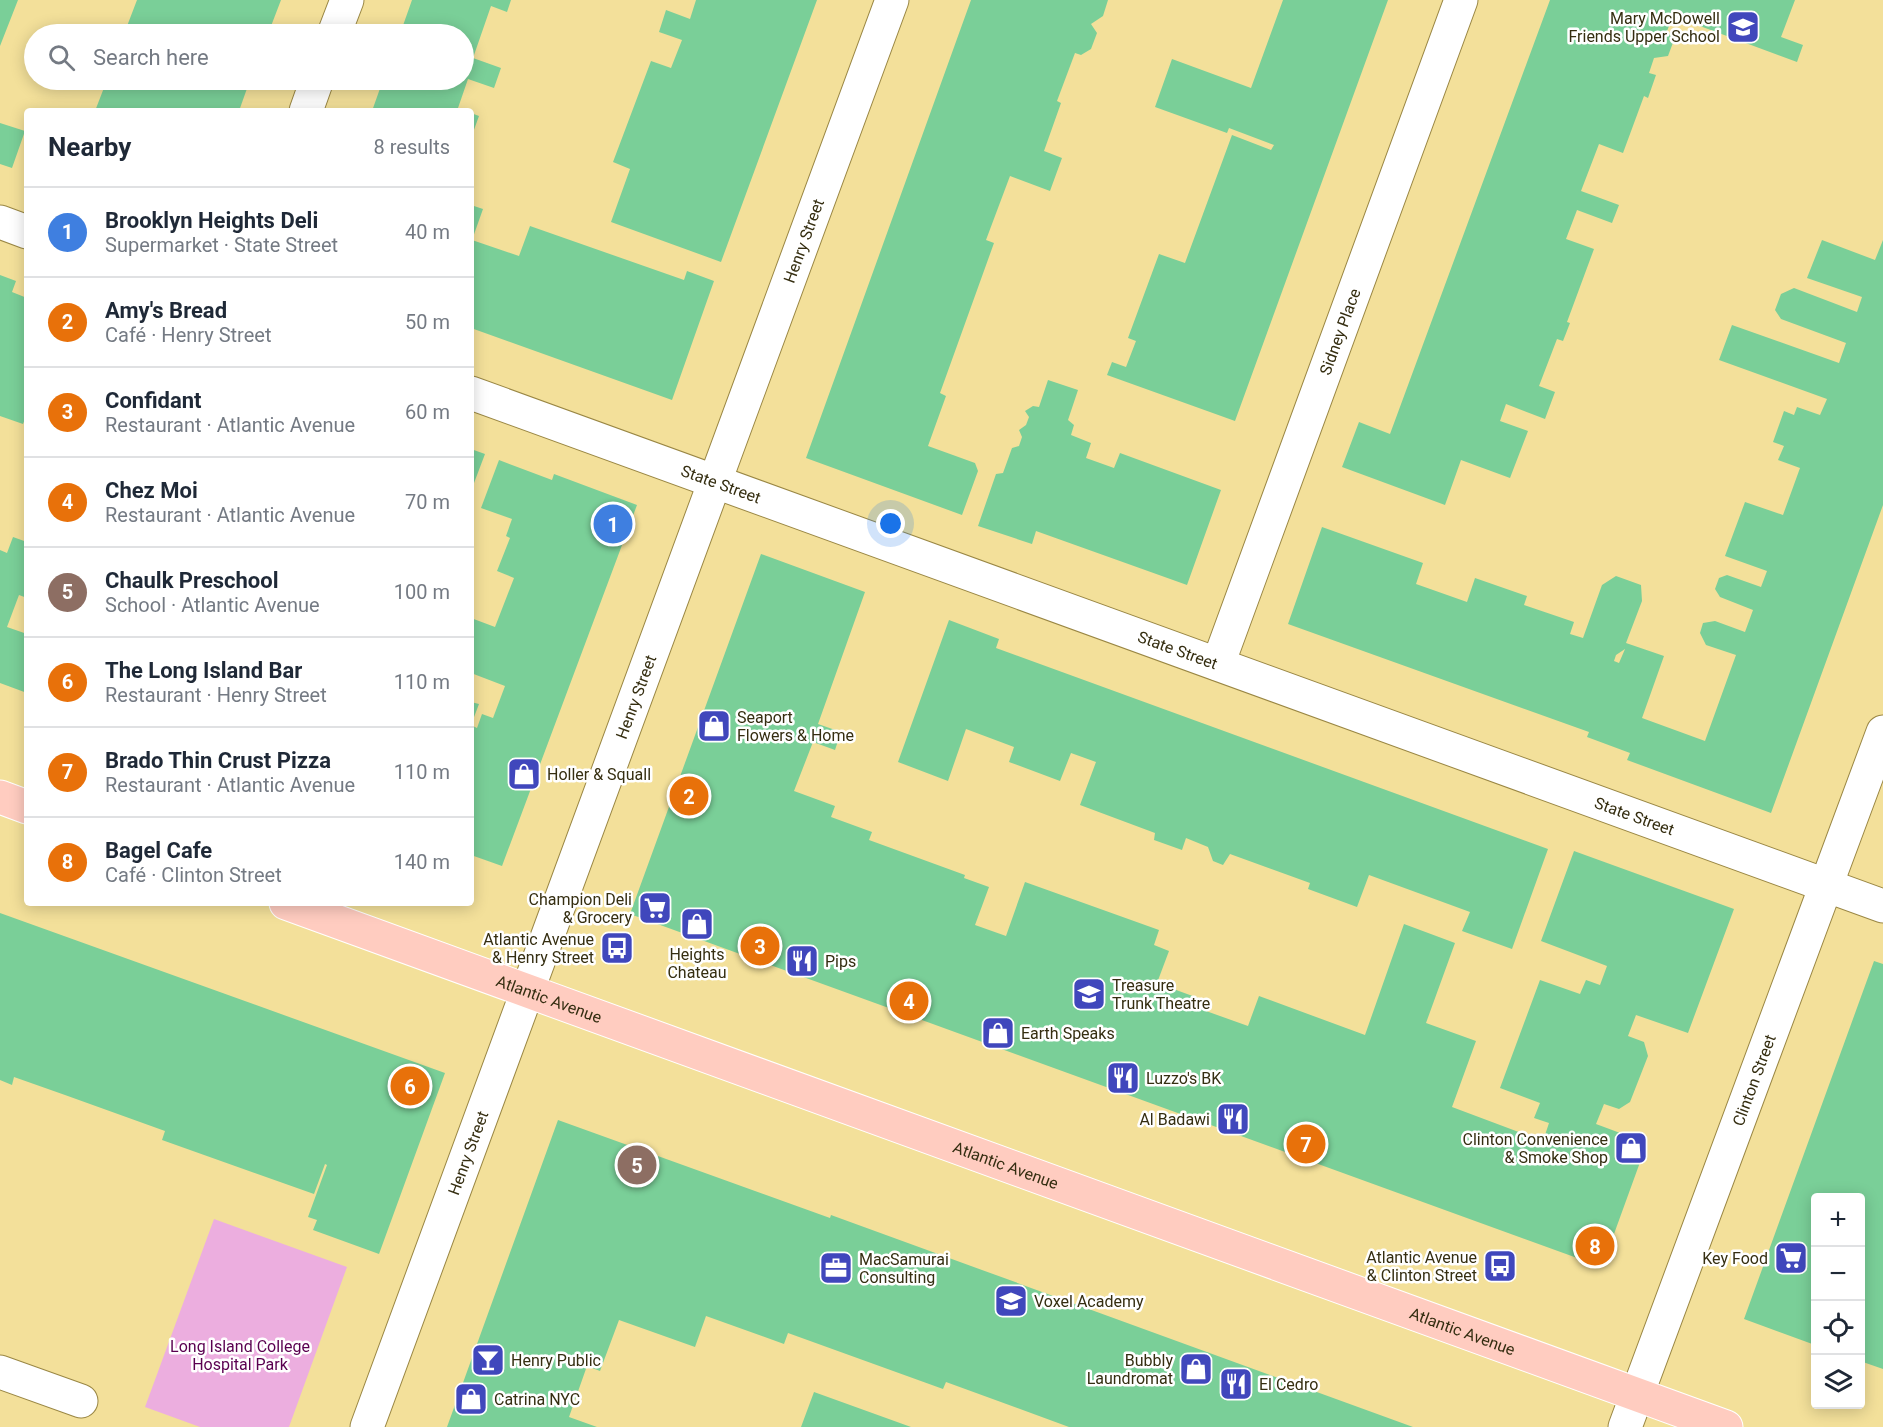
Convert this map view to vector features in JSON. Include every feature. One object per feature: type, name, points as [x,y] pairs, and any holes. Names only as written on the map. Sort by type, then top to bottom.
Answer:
[{"type":"main road","points":[[0,797],[24,806]]},
{"type":"main road","name":"Atlantic Avenue","points":[[294,906],[1726,1427]]},
{"type":"street","points":[[338,24],[347,0]]},
{"type":"street","name":"Henry Street","points":[[367,1427],[892,0]]},
{"type":"street","name":"Sidney Place","points":[[1218,664],[1461,0]]},
{"type":"street","points":[[307,108],[314,90]]},
{"type":"street","points":[[0,222],[24,231]]},
{"type":"street","name":"State Street","points":[[474,394],[1883,906]]},
{"type":"street","name":"Clinton Street","points":[[1625,1427],[1883,732]]},
{"type":"street","points":[[0,1372],[81,1401]]},
{"type":"green space","name":"Long Island College Hospital Park","points":[[214,1219],[347,1267],[289,1427],[200,1427],[145,1407]]},
{"type":"building","points":[[0,0],[18,0],[0,46]]},
{"type":"building","points":[[137,0],[281,0],[272,24],[128,24]]},
{"type":"building","points":[[412,0],[511,0],[507,12],[491,6],[474,55],[474,24],[404,24]]},
{"type":"building","points":[[696,0],[817,0],[721,262],[611,222],[630,169],[613,162],[651,61],[671,68],[682,40],[659,32],[666,10],[690,19]]},
{"type":"building","points":[[971,0],[1108,0],[1103,16],[1091,24],[1097,33],[1091,49],[1081,55],[1075,53],[1057,101],[1061,103],[1044,151],[1062,158],[1050,191],[1010,176],[986,240],[994,243],[940,393],[946,396],[928,446],[975,463],[978,471],[962,515],[806,458]]},
{"type":"building","points":[[1283,0],[1388,0],[1235,421],[1107,375],[1112,362],[1126,367],[1136,341],[1128,338],[1159,254],[1185,263],[1232,135],[1271,150],[1274,145],[1229,128],[1227,133],[1155,107],[1172,59],[1251,88]]},
{"type":"building","points":[[1550,0],[1795,0],[1781,37],[1803,45],[1797,62],[1673,16],[1667,31],[1674,40],[1668,56],[1654,58],[1649,73],[1656,75],[1648,98],[1644,96],[1623,153],[1599,144],[1581,191],[1619,205],[1612,223],[1577,210],[1566,239],[1594,249],[1567,322],[1570,323],[1563,341],[1557,339],[1539,386],[1555,392],[1545,419],[1506,404],[1500,421],[1528,431],[1510,478],[1461,460],[1445,505],[1342,467],[1359,422],[1390,434]]},
{"type":"building","points":[[474,58],[501,68],[494,88],[474,81]]},
{"type":"building","points":[[103,90],[246,90],[240,108],[96,108]]},
{"type":"building","points":[[379,90],[464,90],[458,108],[373,108]]},
{"type":"building","points":[[474,114],[479,116],[474,130]]},
{"type":"building","points":[[0,123],[24,131],[12,168],[0,164]]},
{"type":"building","points":[[474,206],[483,209],[474,234]]},
{"type":"building","points":[[530,226],[684,280],[687,271],[714,281],[672,400],[474,329],[474,241],[519,256]]},
{"type":"building","points":[[1822,240],[1875,260],[1883,240],[1883,505],[1771,813],[1627,760],[1630,753],[1587,737],[1589,732],[1288,624],[1322,527],[1423,563],[1416,584],[1467,602],[1475,578],[1527,596],[1524,605],[1574,622],[1570,634],[1583,638],[1602,585],[1616,576],[1641,585],[1642,601],[1626,643],[1664,656],[1642,718],[1705,741],[1736,655],[1706,645],[1700,633],[1703,623],[1715,621],[1745,632],[1753,610],[1720,597],[1715,589],[1719,578],[1727,575],[1761,587],[1767,571],[1725,556],[1745,502],[1783,515],[1800,468],[1778,460],[1784,446],[1773,442],[1784,411],[1794,415],[1797,407],[1820,415],[1827,399],[1719,360],[1732,325],[1839,363],[1846,343],[1781,319],[1775,310],[1781,294],[1794,288],[1857,312],[1862,297],[1807,278]],"holes":[[[1625,649],[1619,663],[1614,661],[1616,655]]]},
{"type":"building","points":[[0,275],[16,281],[12,292],[24,297],[24,422],[23,424],[0,416]]},
{"type":"building","points":[[1048,380],[1078,390],[1068,420],[1074,425],[1071,435],[1091,443],[1086,458],[1114,468],[1120,453],[1221,490],[1187,585],[1036,531],[1032,544],[978,526],[996,474],[1003,473],[1012,448],[1019,446],[1022,437],[1019,430],[1026,425],[1029,417],[1025,411],[1033,406],[1039,407]]},
{"type":"building","points":[[474,450],[485,454],[474,483]]},
{"type":"building","points":[[499,460],[552,480],[554,474],[637,505],[502,866],[474,856],[474,726],[477,728],[482,714],[493,718],[505,686],[474,674],[474,619],[495,627],[514,578],[497,571],[510,538],[506,536],[512,519],[481,508]]},
{"type":"building","points":[[13,537],[24,541],[24,597],[19,595],[7,627],[24,633],[24,692],[0,683],[0,550],[7,553]]},
{"type":"building","points":[[761,554],[865,592],[818,724],[841,732],[835,750],[813,742],[794,791],[835,806],[831,817],[872,832],[869,840],[965,875],[964,878],[989,887],[975,925],[1006,936],[1025,882],[1159,930],[1154,945],[1169,951],[1157,983],[1209,1002],[1206,1011],[1248,1026],[1259,996],[1365,1035],[1404,924],[1455,943],[1426,1023],[1476,1041],[1452,1107],[1543,1141],[1549,1123],[1534,1118],[1540,1103],[1500,1088],[1540,980],[1580,994],[1586,980],[1600,985],[1607,966],[1541,941],[1574,851],[1734,909],[1688,1033],[1636,1015],[1628,1036],[1644,1042],[1648,1056],[1630,1102],[1619,1109],[1604,1104],[1596,1124],[1647,1143],[1602,1267],[630,914]]},
{"type":"building","points":[[949,620],[999,639],[996,648],[1548,849],[1512,949],[1462,931],[1470,912],[1369,875],[1357,907],[1308,889],[1310,883],[1230,854],[1223,865],[1213,861],[1208,847],[1186,838],[1182,850],[1154,840],[1155,833],[1080,805],[1096,762],[1071,753],[1060,781],[1009,762],[1014,747],[966,729],[948,781],[898,762]]},
{"type":"building","points":[[474,703],[479,704],[474,717]]},
{"type":"building","points":[[0,913],[445,1073],[379,1254],[313,1230],[317,1220],[308,1217],[327,1165],[325,1164],[314,1194],[162,1140],[165,1131],[14,1077],[12,1085],[0,1080]]},
{"type":"building","points":[[1874,961],[1883,964],[1883,1369],[1865,1363],[1865,1193],[1811,1193],[1811,1344],[1744,1319]]},
{"type":"building","points":[[558,1120],[830,1218],[831,1215],[1413,1427],[1069,1427],[946,1382],[943,1389],[788,1333],[784,1344],[706,1316],[695,1347],[619,1320],[600,1371],[587,1366],[569,1417],[597,1427],[447,1427]]},
{"type":"building","points":[[814,1392],[911,1427],[801,1427]]},
{"type":"place","name":"Mary McDowell Friends Upper School","points":[[1743,27]]},
{"type":"place","name":"Brooklyn Heights Deli","points":[[613,524]]},
{"type":"place","name":"Seaport Flowers & Home","points":[[714,726]]},
{"type":"place","name":"Holler & Squall","points":[[524,774]]},
{"type":"place","name":"Amy's Bread","points":[[689,796]]},
{"type":"place","name":"Champion Deli & Grocery","points":[[655,908]]},
{"type":"place","name":"Heights Chateau","points":[[697,924]]},
{"type":"place","name":"Confidant","points":[[760,946]]},
{"type":"place","name":"Atlantic Avenue & Henry Street","points":[[617,948]]},
{"type":"place","name":"Pips","points":[[802,961]]},
{"type":"place","name":"Treasure Trunk Theatre","points":[[1089,994]]},
{"type":"place","name":"Chez Moi","points":[[909,1001]]},
{"type":"place","name":"Earth Speaks","points":[[998,1033]]},
{"type":"place","name":"Luzzo's BK","points":[[1123,1078]]},
{"type":"place","name":"The Long Island Bar","points":[[410,1086]]},
{"type":"place","name":"Al Badawi","points":[[1233,1119]]},
{"type":"place","name":"Brado Thin Crust Pizza","points":[[1306,1144]]},
{"type":"place","name":"Clinton Convenience & Smoke Shop","points":[[1631,1148]]},
{"type":"place","name":"Chaulk Preschool","points":[[637,1165]]},
{"type":"place","name":"Bagel Cafe","points":[[1595,1246]]},
{"type":"place","name":"Key Food","points":[[1791,1258]]},
{"type":"place","name":"Atlantic Avenue & Clinton Street","points":[[1500,1266]]},
{"type":"place","name":"MacSamurai Consulting","points":[[836,1268]]},
{"type":"place","name":"Voxel Academy","points":[[1011,1301]]},
{"type":"place","name":"Henry Public","points":[[488,1360]]},
{"type":"place","name":"Bubbly Laundromat","points":[[1196,1369]]},
{"type":"place","name":"El Cedro","points":[[1236,1384]]},
{"type":"place","name":"Catrina NYC","points":[[471,1399]]}]
